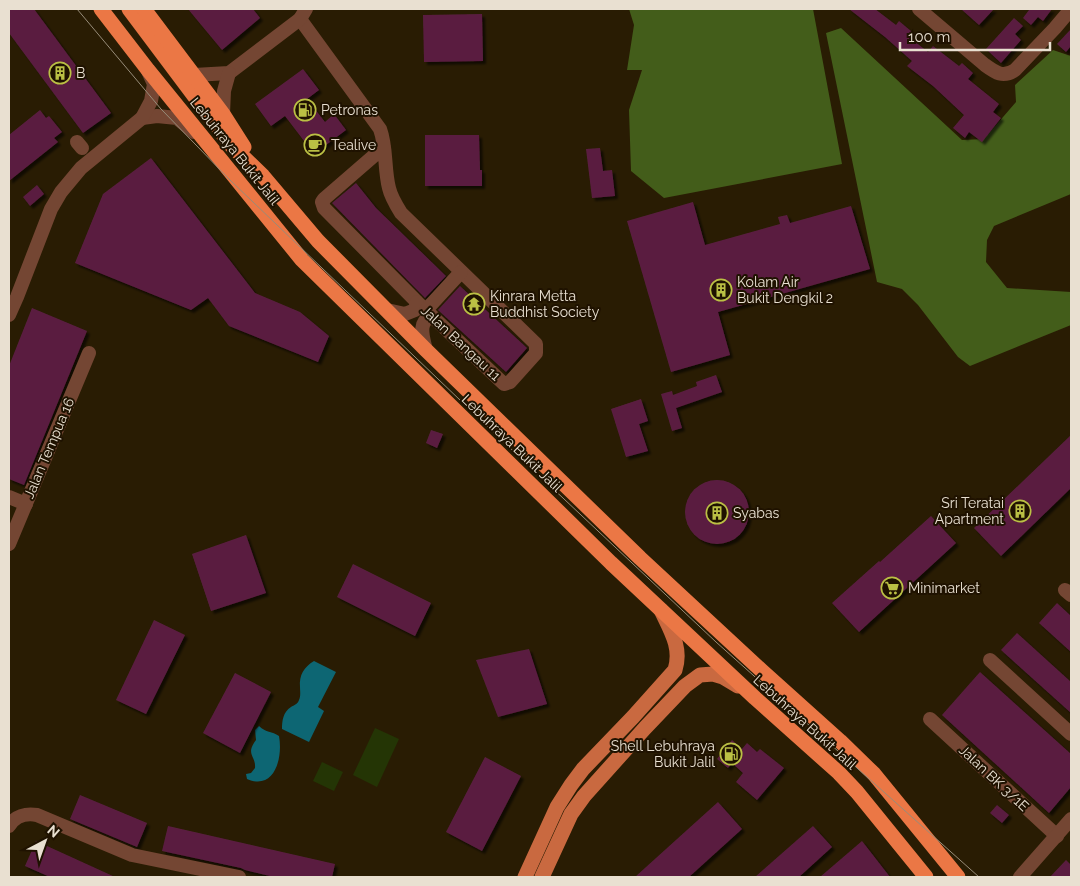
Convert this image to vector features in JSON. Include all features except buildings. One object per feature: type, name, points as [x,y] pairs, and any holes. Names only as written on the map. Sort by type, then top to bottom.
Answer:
[{"type":"highway","name":"Lebuhraya Bukit Jalil","points":[[101,9],[302,260],[661,610],[839,773],[857,792],[926,877]]},
{"type":"highway","points":[[129,9],[231,145],[263,176]]},
{"type":"highway","points":[[144,9],[223,114],[263,176]]},
{"type":"highway","name":"Lebuhraya Bukit Jalil","points":[[263,176],[318,241],[426,350],[640,558],[874,774],[958,877]]},
{"type":"main road","points":[[525,877],[557,807],[571,785],[676,670],[678,660],[677,646],[661,610]]},
{"type":"main road","points":[[542,877],[571,814],[595,783],[685,686],[700,675],[713,674],[724,677],[755,698]]},
{"type":"main road","points":[[633,717],[645,728]]},
{"type":"street","points":[[922,10],[985,65],[1001,74],[1009,74],[1016,70],[1071,9]]},
{"type":"street","points":[[194,75],[229,73],[303,14],[380,129],[384,140],[384,147]]},
{"type":"street","points":[[9,315],[51,209],[61,192],[81,168],[142,118],[151,101],[154,84],[148,70]]},
{"type":"street","points":[[223,114],[224,91],[229,73]]},
{"type":"street","points":[[142,118],[157,116],[177,118],[193,130],[211,148]]},
{"type":"street","name":"Jalan Bangau 11","points":[[384,147],[389,188],[392,198],[401,213],[536,344],[536,352],[510,382],[504,384],[425,309],[324,208],[322,202],[324,199],[384,147]]},
{"type":"street","points":[[387,310],[405,314],[425,309],[461,272]]},
{"type":"street","points":[[425,309],[427,318],[421,330],[426,350]]},
{"type":"street","name":"Jalan Tempua 16","points":[[9,544],[89,353]]},
{"type":"street","points":[[9,497],[26,504]]},
{"type":"street","points":[[990,660],[1071,734]]},
{"type":"street","name":"Jalan BK 3/1E","points":[[930,719],[1057,836]]},
{"type":"street","points":[[9,826],[11,821],[29,813],[132,855],[239,877]]},
{"type":"street","points":[[1021,877],[1071,820]]},
{"type":"green space","points":[[629,9],[813,9],[842,164],[664,198],[631,171],[629,110],[642,70],[627,70],[634,25]]},
{"type":"green space","points":[[841,28],[962,140],[984,139],[1016,102],[1015,85],[1053,50],[1071,56],[1071,194],[994,226],[987,240],[986,262],[1007,288],[1071,292],[1071,325],[970,366],[958,357],[918,305],[902,289],[877,282],[826,33]]},
{"type":"green space","points":[[375,728],[399,739],[377,787],[353,775]]},
{"type":"green space","points":[[322,762],[343,772],[334,791],[313,781]]},
{"type":"water","points":[[314,661],[336,672],[318,707],[324,711],[309,742],[282,729],[282,726],[286,711],[297,703],[300,698],[300,679],[303,672]]},
{"type":"water","points":[[259,726],[279,736],[280,753],[275,770],[264,780],[257,781],[247,779],[246,774],[251,773],[255,768],[251,749],[256,740],[255,730]]},
{"type":"tram line","points":[[77,9],[161,109],[230,180],[716,642],[979,877]]},
{"type":"place","name":"B","points":[[60,73]]},
{"type":"place","name":"Petronas","points":[[305,110]]},
{"type":"place","name":"Tealive","points":[[315,145]]},
{"type":"place","name":"Kolam Air Bukit Dengkil 2","points":[[721,290]]},
{"type":"place","name":"Kinrara Metta Buddhist Society","points":[[474,304]]},
{"type":"place","name":"Sri Teratai Apartment","points":[[1020,511]]},
{"type":"place","name":"Syabas","points":[[717,513]]},
{"type":"place","name":"Minimarket","points":[[892,588]]},
{"type":"place","name":"Shell Lebuhraya Bukit Jalil","points":[[731,754]]}]
